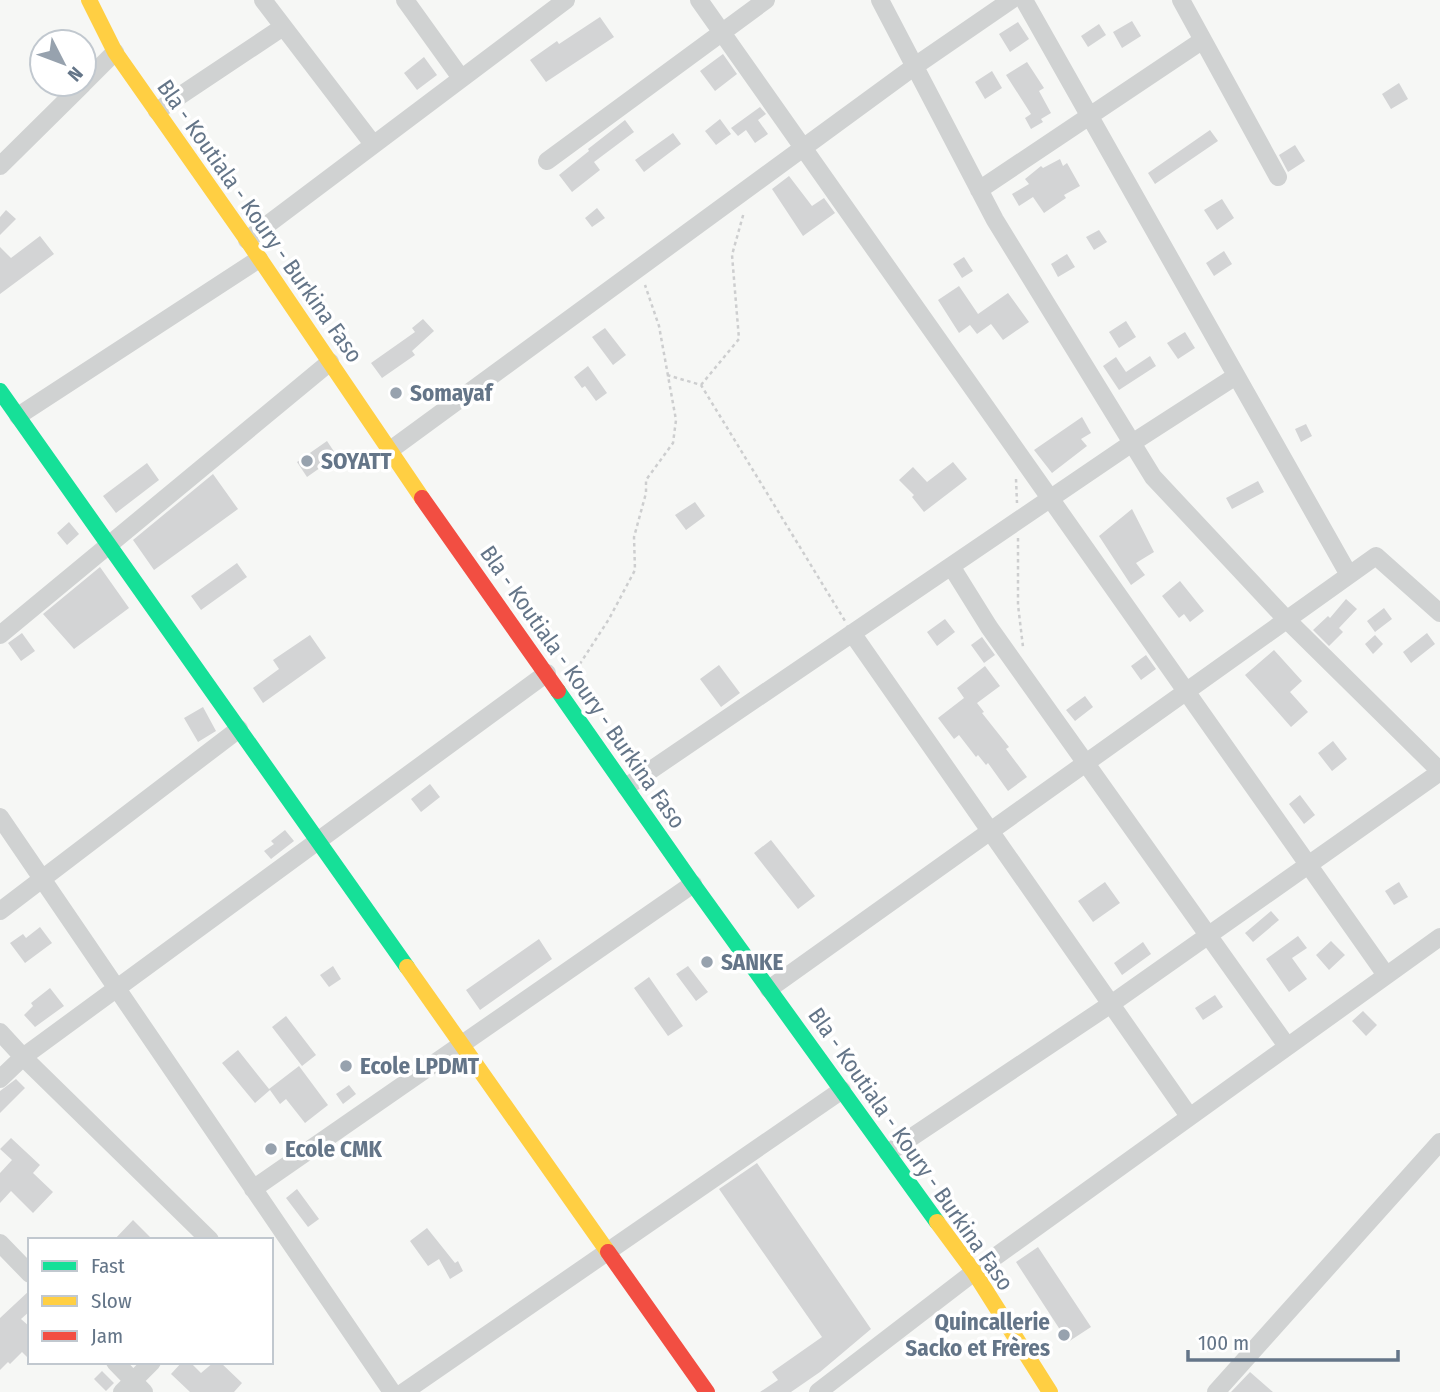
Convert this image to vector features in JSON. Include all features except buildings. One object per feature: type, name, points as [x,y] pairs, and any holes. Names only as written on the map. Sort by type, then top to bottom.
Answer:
[{"type":"main road","name":"Bla - Koutiala - Koury - Burkina Faso","points":[[89,0],[115,52],[247,240],[389,452],[693,884],[974,1272],[1050,1392]]},
{"type":"main road","points":[[0,391],[707,1392]]},
{"type":"street","points":[[263,0],[373,145]]},
{"type":"street","points":[[405,0],[461,78]]},
{"type":"street","points":[[247,240],[566,0]]},
{"type":"street","points":[[699,0],[1386,975]]},
{"type":"street","points":[[547,161],[766,0]]},
{"type":"street","points":[[880,0],[995,220],[1153,477],[1287,620],[1440,771],[1111,1004],[888,1153]]},
{"type":"street","points":[[389,452],[915,66],[1011,0]]},
{"type":"street","points":[[1024,0],[1349,575]]},
{"type":"street","points":[[1181,0],[1278,177]]},
{"type":"street","points":[[157,111],[283,27]]},
{"type":"street","points":[[979,190],[1203,40]]},
{"type":"street","points":[[98,68],[115,52]]},
{"type":"street","points":[[2,159],[67,98]]},
{"type":"street","points":[[18,416],[259,259]]},
{"type":"street","points":[[0,635],[330,362]]},
{"type":"street","points":[[626,787],[1132,443],[1236,376]]},
{"type":"street","points":[[769,989],[1376,556],[1440,613]]},
{"type":"street","points":[[951,566],[989,627],[1287,1046]]},
{"type":"street","points":[[852,633],[1189,1116]]},
{"type":"street","points":[[0,1079],[23,1057],[547,673]]},
{"type":"street","points":[[0,911],[239,729]]},
{"type":"street","points":[[0,817],[253,1189],[278,1240],[392,1392]]},
{"type":"street","points":[[253,1189],[693,884]]},
{"type":"street","points":[[818,1392],[974,1272],[1440,937]]},
{"type":"street","points":[[0,1032],[208,1238]]},
{"type":"street","points":[[404,1392],[842,1090]]},
{"type":"street","points":[[1216,1392],[1440,1142]]},
{"type":"street","points":[[0,1243],[28,1272]]},
{"type":"street","points":[[117,1364],[133,1388],[151,1364]]},
{"type":"path","points":[[701,385],[739,339],[732,255],[753,184]]},
{"type":"path","points":[[562,695],[609,619],[635,570],[634,537],[646,493],[646,480],[673,443],[676,420],[659,326],[639,268]]},
{"type":"path","points":[[667,374],[701,385],[852,633]]},
{"type":"path","points":[[1015,447],[1018,606],[1025,656]]},
{"type":"traffic: fast","points":[[0,391],[407,967]]},
{"type":"traffic: fast","points":[[558,691],[693,884],[937,1222]]},
{"type":"traffic: slow","points":[[89,0],[115,52],[247,240],[422,498]]},
{"type":"traffic: slow","points":[[407,967],[608,1252]]},
{"type":"traffic: slow","points":[[937,1222],[974,1272],[1050,1392]]},
{"type":"traffic: jam","points":[[422,498],[558,691]]},
{"type":"traffic: jam","points":[[608,1252],[707,1392]]},
{"type":"place","name":"Somayaf","points":[[396,393]]},
{"type":"place","name":"SOYATT","points":[[307,461]]},
{"type":"place","name":"SANKE","points":[[707,962]]},
{"type":"place","name":"Ecole LPDMT","points":[[346,1066]]},
{"type":"place","name":"Ecole CMK","points":[[271,1149]]},
{"type":"place","name":"Quincallerie Sacko et Frères","points":[[1064,1335]]}]
